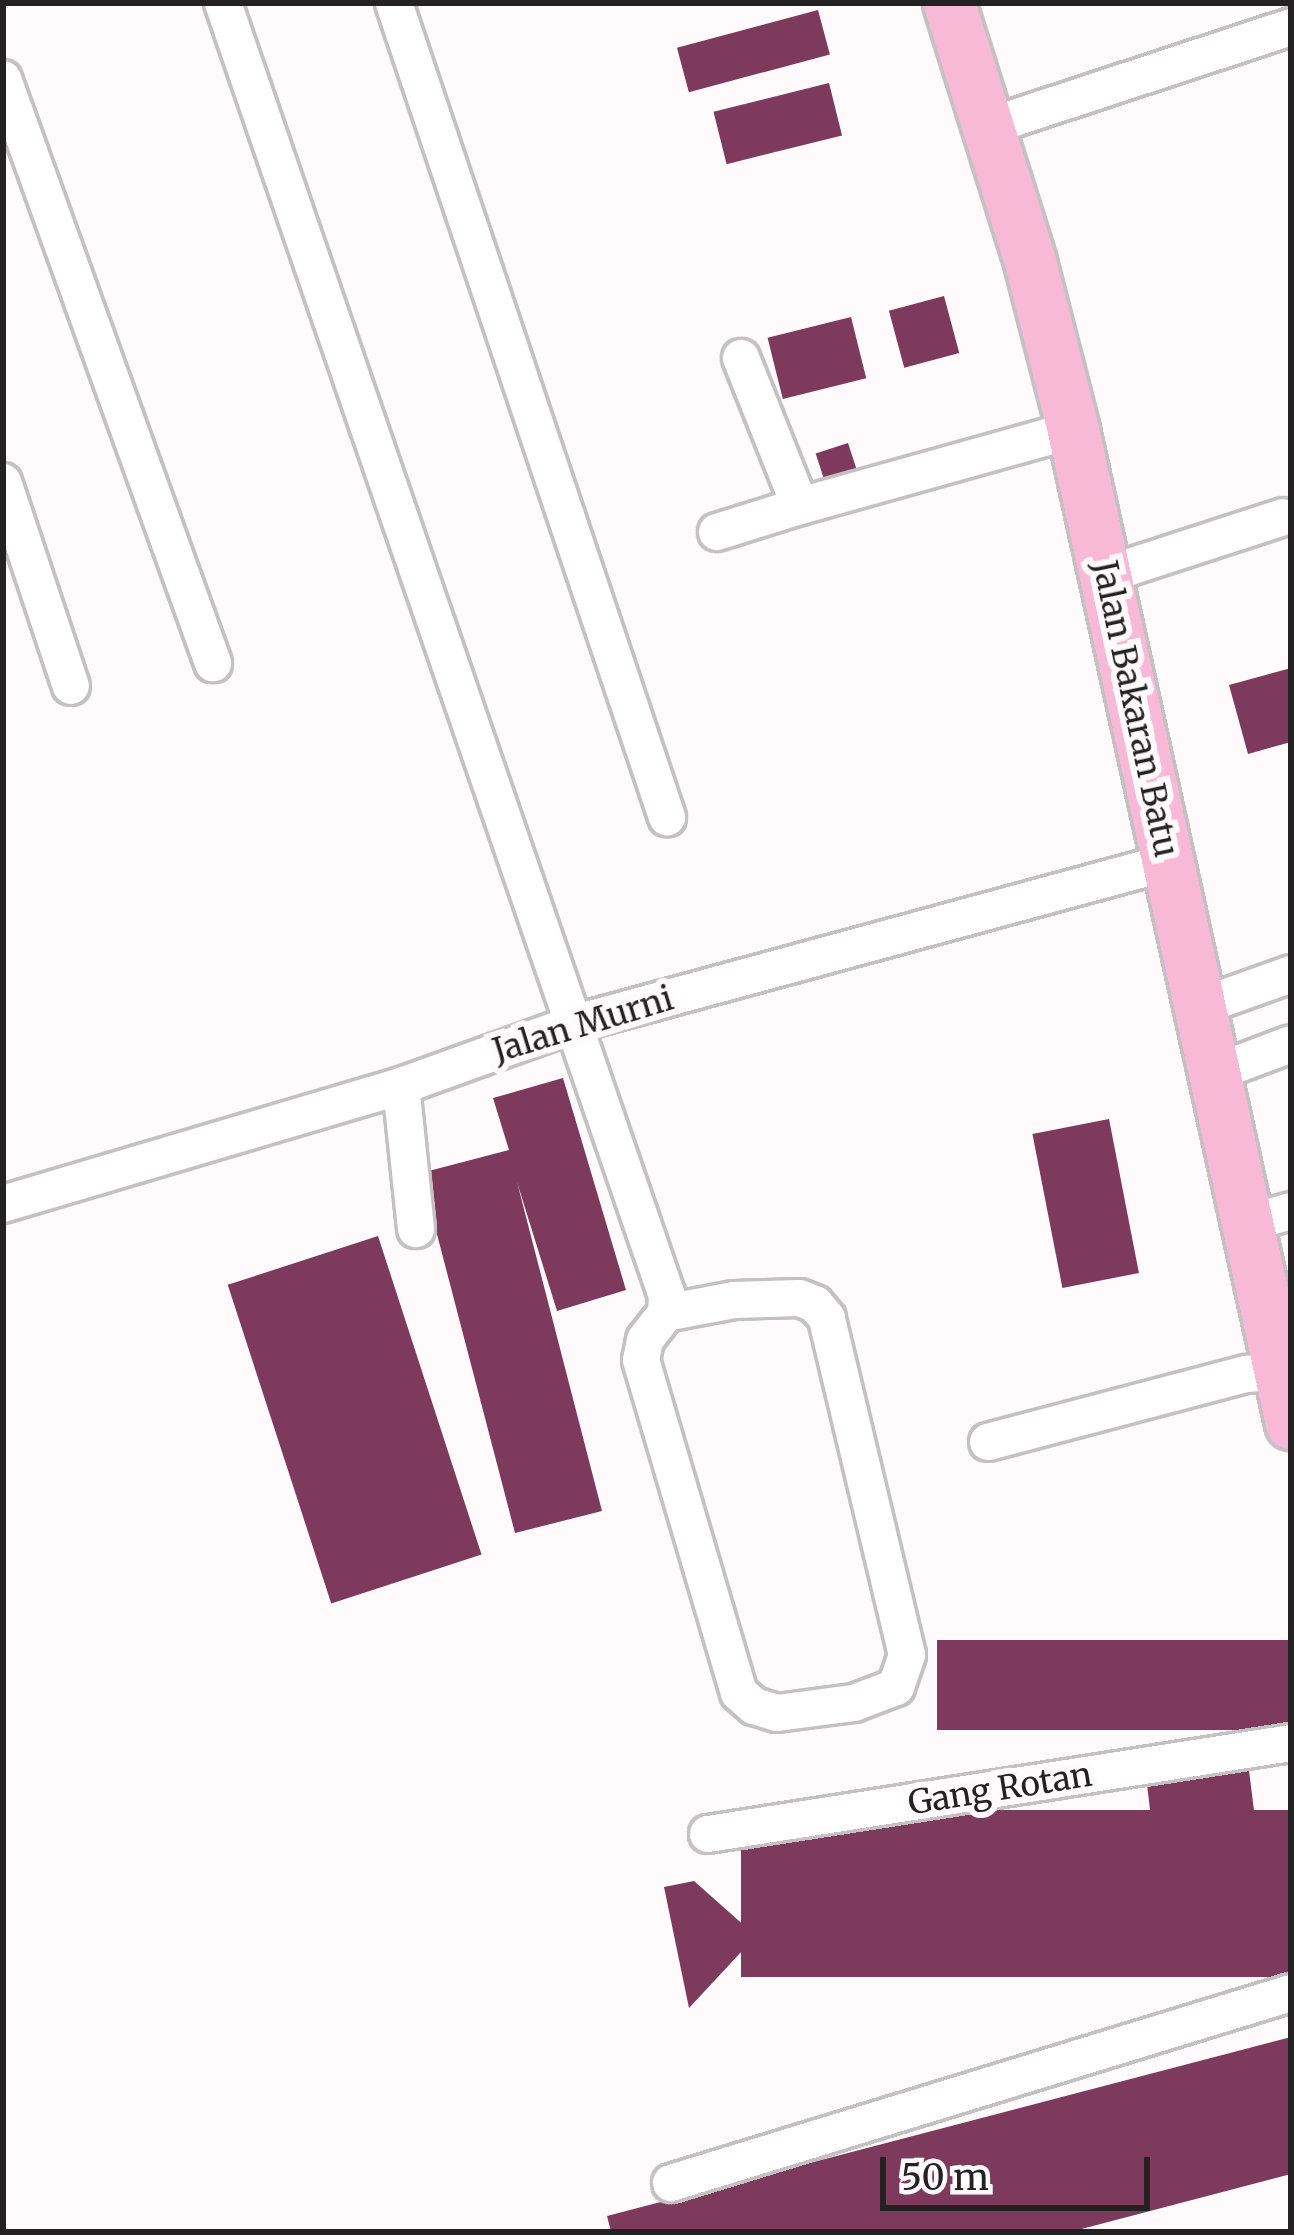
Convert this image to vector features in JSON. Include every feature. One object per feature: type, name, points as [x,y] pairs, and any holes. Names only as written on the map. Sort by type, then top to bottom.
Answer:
[{"type":"highway","name":"Jalan Bakaran Batu","points":[[949,3],[1030,262],[1073,430],[1214,1073],[1270,1217],[1281,1371],[1291,1423]]},
{"type":"street","points":[[223,3],[668,1296],[666,1312],[645,1340],[641,1360],[739,1694],[754,1706],[777,1713],[854,1703],[896,1687],[907,1655],[827,1318],[815,1304],[799,1298],[734,1300],[666,1312]]},
{"type":"street","points":[[394,3],[667,817]]},
{"type":"street","points":[[987,127],[1291,27]]},
{"type":"street","points":[[3,80],[213,663]]},
{"type":"street","points":[[742,358],[800,506]]},
{"type":"street","points":[[717,532],[1073,430]]},
{"type":"street","points":[[3,482],[71,686]]},
{"type":"street","points":[[1105,575],[1283,517]]},
{"type":"street","name":"Jalan Murni","points":[[3,1204],[401,1086],[576,1023],[1168,862]]},
{"type":"street","points":[[1198,1007],[1291,974]]},
{"type":"street","points":[[1214,1073],[1291,1044]]},
{"type":"street","points":[[401,1086],[416,1229]]},
{"type":"street","points":[[988,1442],[1246,1374],[1281,1371]]},
{"type":"street","name":"Gang Rotan","points":[[709,1834],[1291,1743]]},
{"type":"street","points":[[670,2183],[1291,1993]]},
{"type":"building","points":[[818,10],[830,54],[689,92],[677,48]]},
{"type":"building","points":[[829,83],[842,135],[727,164],[714,112]]},
{"type":"building","points":[[944,296],[959,353],[904,368],[889,311]]},
{"type":"building","points":[[851,317],[866,378],[783,399],[768,338]]},
{"type":"building","points":[[848,443],[860,480],[828,491],[816,454]]},
{"type":"building","points":[[1291,668],[1291,742],[1248,754],[1229,685]]},
{"type":"building","points":[[563,1078],[626,1290],[557,1311],[517,1182],[602,1511],[515,1533],[421,1173],[509,1150],[493,1098]]},
{"type":"building","points":[[1109,1119],[1139,1273],[1062,1288],[1032,1134]]},
{"type":"building","points":[[378,1236],[482,1555],[331,1603],[228,1285]]},
{"type":"building","points":[[937,1640],[1291,1640],[1291,1730],[937,1730]]},
{"type":"building","points":[[1248,1762],[1254,1814],[1152,1826],[1146,1775]]},
{"type":"building","points":[[741,1810],[1291,1810],[1291,1977],[741,1977]]},
{"type":"building","points":[[694,1881],[756,1936],[689,2008],[664,1887]]},
{"type":"building","points":[[1291,2037],[1291,2174],[1070,2232],[611,2232],[607,2216]]}]
